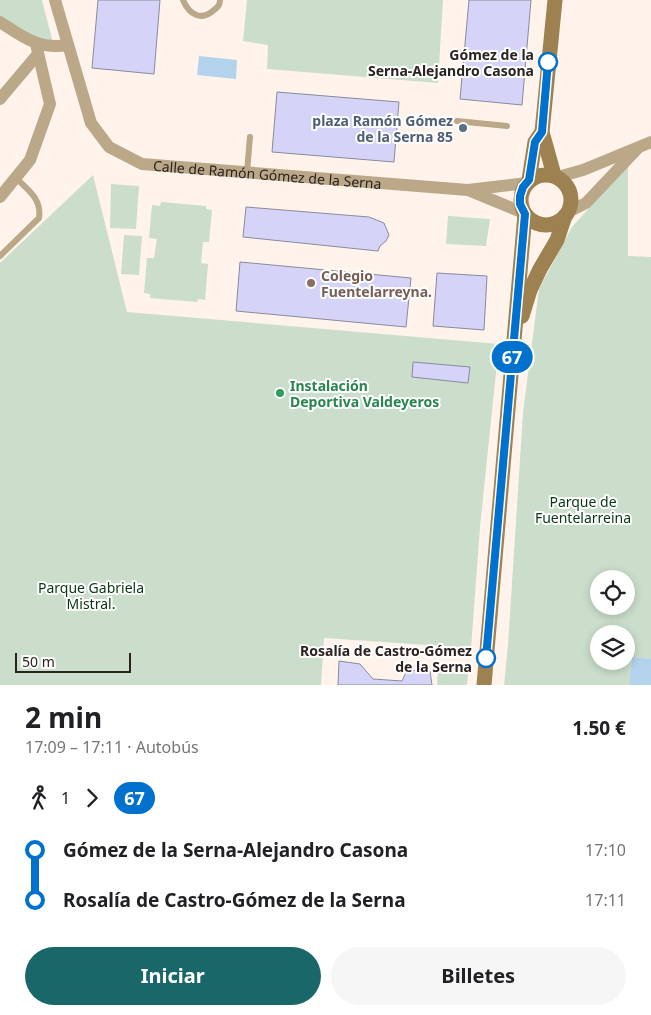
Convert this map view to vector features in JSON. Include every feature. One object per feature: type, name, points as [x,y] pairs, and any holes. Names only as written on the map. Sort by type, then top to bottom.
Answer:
[{"type":"street","name":"Calle de Ramón Gómez de la Serna","points":[[55,0],[91,123],[109,147],[142,164],[468,190],[528,182]]},
{"type":"street","points":[[514,344],[530,290],[557,240],[571,202],[570,191],[564,182],[556,176],[542,132],[555,0]]},
{"type":"street","points":[[0,22],[37,49],[50,104],[30,160],[0,197]]},
{"type":"street","points":[[0,99],[37,49],[68,45]]},
{"type":"street","points":[[484,685],[524,214],[520,204],[520,196],[528,182],[535,142],[542,132]]},
{"type":"street","points":[[528,182],[541,174],[556,176],[583,170],[645,144]]},
{"type":"street","points":[[524,214],[540,225],[558,222],[567,214],[586,203],[645,144]]},
{"type":"street","name":"Calle de Ramón Gómez de la Serna","points":[[468,190],[524,214]]},
{"type":"lane","points":[[183,0],[188,10],[199,16],[206,16],[212,12],[220,4],[220,0]]},
{"type":"lane","points":[[457,121],[507,126]]},
{"type":"lane","points":[[246,172],[250,137]]},
{"type":"lane","points":[[0,256],[39,218],[41,209],[38,199],[16,178]]},
{"type":"green space","points":[[0,0],[42,0],[54,47],[0,22]]},
{"type":"green space","points":[[247,0],[443,0],[438,83],[267,69],[268,45],[243,41]]},
{"type":"green space","name":"Parque de Fuentelarreina","points":[[628,165],[628,256],[651,257],[651,659],[635,657],[635,625],[590,625],[590,670],[631,670],[629,685],[504,685],[523,413],[539,289],[572,227]]},
{"type":"green space","name":"Parque Gabriela Mistral.","points":[[93,175],[127,312],[499,344],[480,527],[471,648],[324,638],[321,685],[0,685],[0,263]]},
{"type":"green space","points":[[111,184],[139,186],[136,229],[110,228]]},
{"type":"green space","points":[[161,202],[206,206],[206,209],[212,210],[209,242],[203,242],[201,263],[208,264],[205,300],[198,299],[197,302],[150,298],[150,294],[144,293],[147,258],[154,258],[157,239],[149,238],[152,205],[160,206]]},
{"type":"green space","points":[[448,216],[490,219],[486,246],[446,244]]},
{"type":"green space","points":[[124,235],[142,236],[139,275],[121,274]]},
{"type":"green space","points":[[438,670],[468,673],[467,685],[437,685]]},
{"type":"water","points":[[199,56],[237,60],[236,79],[197,75]]},
{"type":"water","points":[[635,657],[651,659],[651,685],[629,685],[631,670],[635,670]]},
{"type":"building","points":[[98,0],[160,0],[154,74],[92,68]]},
{"type":"building","points":[[469,0],[531,0],[522,105],[460,99]]},
{"type":"building","points":[[277,92],[399,102],[394,162],[272,152]]},
{"type":"building","points":[[246,207],[369,217],[384,223],[389,235],[378,251],[243,237]]},
{"type":"building","points":[[240,262],[411,278],[406,327],[236,311]]},
{"type":"building","points":[[437,273],[487,276],[484,330],[433,326]]},
{"type":"building","points":[[413,362],[470,367],[468,383],[412,377]]},
{"type":"building","points":[[339,661],[360,664],[373,679],[402,681],[407,670],[430,671],[432,685],[338,685]]},
{"type":"bus line","name":"67","points":[[486,658],[525,214],[520,204],[520,196],[523,187],[529,180],[535,142],[542,132],[548,62]]},
{"type":"place","name":"Gómez de la Serna-Alejandro Casona","points":[[548,62]]},
{"type":"place","name":"plaza Ramón Gómez de la Serna 85","points":[[463,128]]},
{"type":"place","name":"Colegio Fuentelarreyna.","points":[[311,283]]},
{"type":"place","name":"Instalación Deportiva Valdeyeros","points":[[280,393]]},
{"type":"place","name":"Rosalía de Castro-Gómez de la Serna","points":[[486,658]]}]
